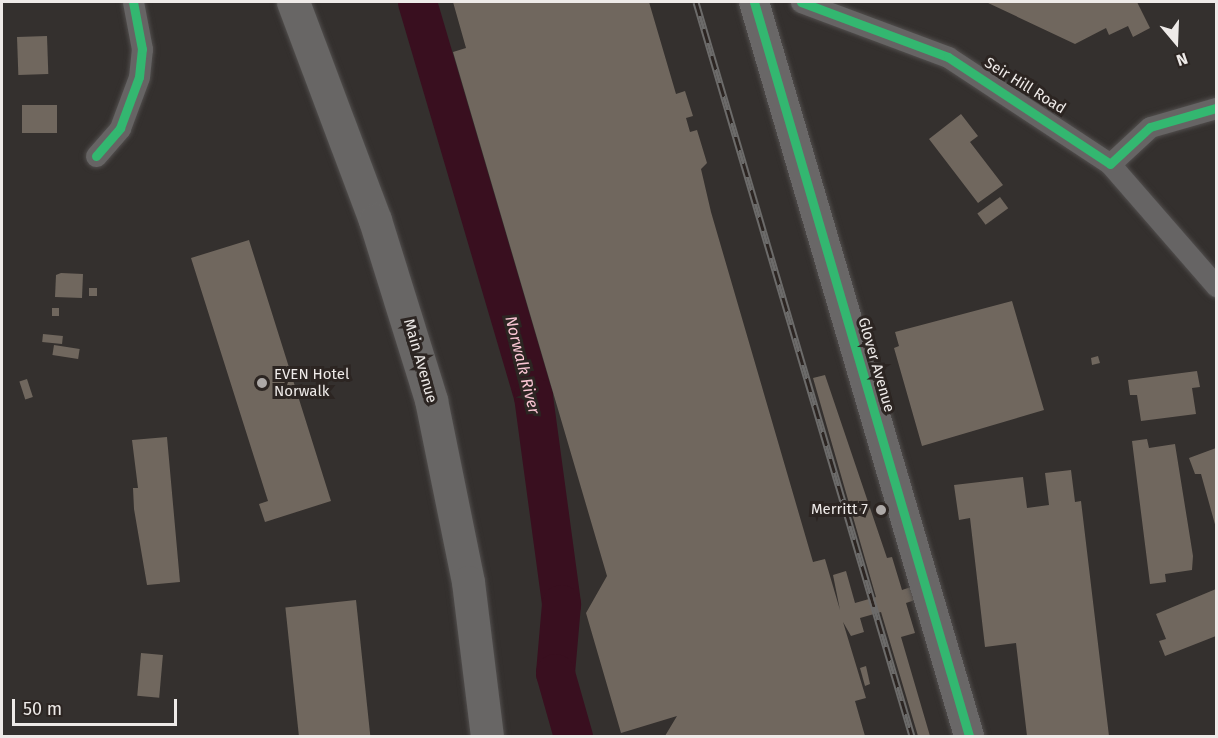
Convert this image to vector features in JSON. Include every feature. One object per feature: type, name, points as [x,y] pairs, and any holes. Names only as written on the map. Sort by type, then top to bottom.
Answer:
[{"type":"main road","name":"Main Avenue","points":[[293,2],[375,220],[431,400],[468,582],[487,736]]},
{"type":"street","points":[[96,156],[120,128],[139,76],[141,49],[133,2]]},
{"type":"street","name":"Glover Avenue","points":[[754,2],[969,736]]},
{"type":"street","name":"Seir Hill Road","points":[[801,2],[948,57],[1110,164],[1216,286]]},
{"type":"street","points":[[1110,164],[1150,127],[1216,108]]},
{"type":"building","points":[[453,2],[649,2],[676,94],[685,91],[693,116],[686,118],[690,132],[697,130],[707,163],[701,169],[711,212],[813,562],[825,559],[840,610],[833,575],[846,571],[855,603],[876,597],[813,378],[825,375],[887,558],[892,557],[902,590],[911,587],[915,600],[906,603],[915,633],[901,637],[930,736],[918,736],[881,612],[860,618],[864,632],[851,636],[843,622],[866,698],[855,701],[865,736],[665,736],[677,716],[621,733],[586,613],[607,576],[453,52],[466,48]]},
{"type":"building","points":[[986,2],[1137,2],[1150,28],[1133,37],[1128,26],[1109,35],[1106,28],[1075,44]]},
{"type":"building","points":[[47,36],[48,74],[18,75],[17,37]]},
{"type":"building","points":[[22,105],[57,105],[57,133],[22,133]]},
{"type":"building","points":[[961,114],[978,136],[970,142],[1003,185],[978,203],[929,139]]},
{"type":"building","points":[[1000,197],[1008,208],[986,225],[977,213]]},
{"type":"building","name":"EVEN Hotel Norwalk","points":[[249,240],[331,501],[265,522],[259,504],[268,501],[191,258]]},
{"type":"building","points":[[61,273],[83,274],[82,298],[55,297],[56,275]]},
{"type":"building","points":[[89,288],[97,288],[97,296],[89,296]]},
{"type":"building","points":[[1012,301],[1044,410],[922,446],[894,348],[899,346],[895,332]]},
{"type":"building","points":[[52,308],[59,308],[59,316],[52,316]]},
{"type":"building","points":[[43,334],[63,336],[62,344],[42,342]]},
{"type":"building","points":[[54,345],[80,349],[78,359],[52,355]]},
{"type":"building","points":[[1098,356],[1100,363],[1092,365],[1091,358]]},
{"type":"building","points":[[1197,371],[1200,387],[1192,388],[1196,414],[1141,421],[1137,395],[1130,395],[1128,380]]},
{"type":"building","points":[[27,379],[33,397],[25,400],[19,381]]},
{"type":"building","points":[[167,437],[180,582],[147,585],[134,509],[133,488],[138,488],[132,440]]},
{"type":"building","points":[[1147,439],[1149,448],[1175,444],[1193,556],[1192,570],[1165,574],[1166,582],[1150,584],[1132,441]]},
{"type":"building","points":[[1216,448],[1216,528],[1201,474],[1195,474],[1189,458]]},
{"type":"building","points":[[1071,470],[1075,502],[1081,501],[1109,736],[1027,736],[1016,643],[985,647],[970,518],[959,520],[954,485],[1023,477],[1027,508],[1049,505],[1045,473]]},
{"type":"building","points":[[1216,589],[1216,636],[1165,656],[1159,641],[1166,639],[1156,614]]},
{"type":"building","points":[[356,600],[370,736],[299,736],[285,607]]},
{"type":"building","points":[[141,653],[163,655],[159,698],[137,696]]},
{"type":"building","points":[[866,666],[870,684],[865,686],[860,668]]},
{"type":"waterway","name":"Norwalk River","points":[[417,2],[533,396],[561,604],[555,673],[573,736]]},
{"type":"railway","points":[[696,2],[912,736]]},
{"type":"cycle path","points":[[96,156],[120,128],[139,77],[142,49],[133,2]]},
{"type":"cycle path","points":[[754,2],[969,736]]},
{"type":"cycle path","points":[[801,2],[948,57],[1110,164],[1150,127],[1216,108]]},
{"type":"place","name":"EVEN Hotel Norwalk","points":[[262,383]]},
{"type":"place","name":"Merritt 7","points":[[881,510]]}]
